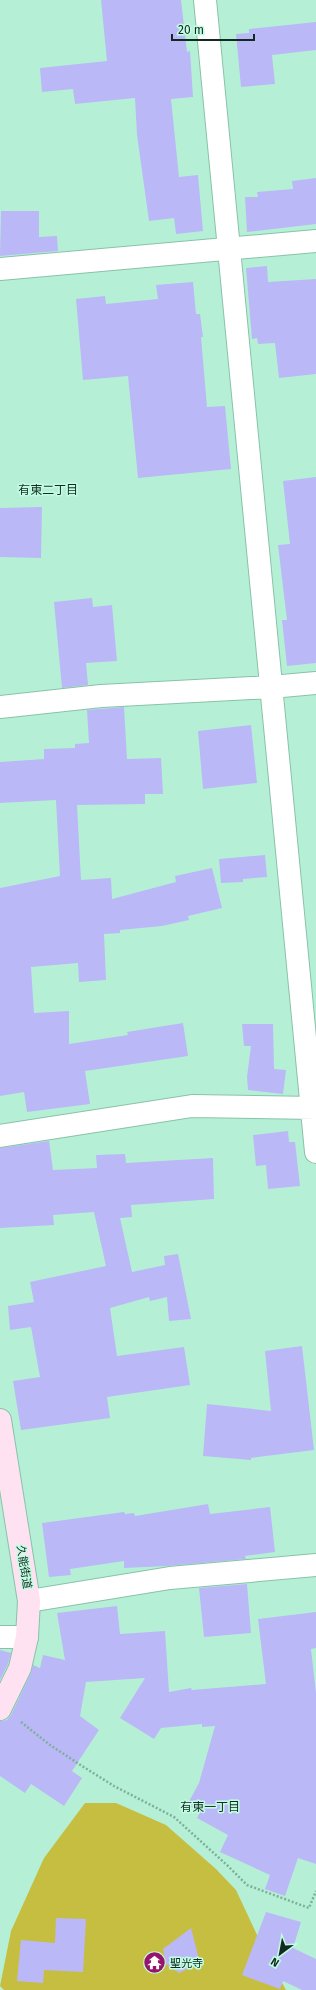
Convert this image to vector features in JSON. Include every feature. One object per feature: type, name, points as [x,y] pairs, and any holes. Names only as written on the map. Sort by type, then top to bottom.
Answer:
[{"type":"main road","name":"久能街道","points":[[0,1420],[29,1601],[27,1637],[20,1668],[1,1708]]},
{"type":"street","points":[[205,0],[271,688],[314,1109],[316,1152]]},
{"type":"street","points":[[0,269],[316,241]]},
{"type":"street","points":[[0,707],[101,696],[271,688],[316,683]]},
{"type":"street","points":[[0,1136],[192,1106],[314,1109]]},
{"type":"street","points":[[29,1601],[170,1578],[316,1565]]},
{"type":"street","points":[[0,1637],[27,1637]]},
{"type":"path","points":[[1,1708],[50,1745],[82,1766],[114,1786],[174,1818],[247,1885],[309,1908],[316,1891]]},
{"type":"shaded area","points":[[85,1803],[116,1803],[166,1825],[216,1869],[236,1890],[266,1954],[286,1990],[4,1990],[0,1986],[11,1931],[44,1858]]},
{"type":"building","points":[[101,0],[181,0],[187,52],[190,51],[193,97],[171,99],[179,177],[198,175],[203,231],[176,234],[174,218],[149,221],[137,135],[135,98],[75,104],[73,89],[42,92],[40,68],[107,61]]},
{"type":"building","points":[[316,22],[316,50],[272,55],[275,84],[241,87],[236,34],[249,33],[249,29]]},
{"type":"building","points":[[316,178],[316,224],[247,232],[245,197],[258,197],[257,192],[293,189],[292,181]]},
{"type":"building","points":[[1,211],[39,211],[39,237],[57,236],[58,251],[0,256]]},
{"type":"building","points":[[267,266],[268,282],[316,279],[316,374],[279,378],[275,343],[258,344],[257,338],[252,339],[246,268]]},
{"type":"building","points":[[193,282],[196,314],[200,314],[203,337],[201,337],[207,407],[225,406],[231,469],[138,478],[128,376],[83,380],[76,299],[105,296],[106,304],[158,299],[156,285]]},
{"type":"building","points":[[316,477],[316,663],[287,666],[282,620],[287,620],[278,545],[290,544],[283,481]]},
{"type":"building","points":[[42,507],[41,558],[0,557],[0,508]]},
{"type":"building","points":[[92,598],[93,607],[112,605],[117,661],[86,663],[88,685],[62,688],[54,602]]},
{"type":"building","points":[[124,707],[127,759],[161,758],[163,794],[145,794],[145,804],[77,805],[81,880],[111,878],[112,899],[176,882],[175,876],[212,868],[222,908],[188,916],[189,920],[162,926],[120,930],[120,933],[104,934],[106,980],[79,982],[78,963],[31,967],[34,1013],[69,1011],[69,1044],[128,1035],[127,1032],[183,1023],[188,1056],[85,1071],[90,1104],[27,1112],[24,1092],[0,1096],[0,888],[60,876],[56,800],[0,803],[0,762],[44,759],[44,749],[75,748],[75,744],[89,743],[87,710]]},
{"type":"building","points":[[251,725],[257,783],[203,789],[198,731]]},
{"type":"building","points":[[265,855],[267,877],[243,879],[243,882],[221,883],[219,859]]},
{"type":"building","points":[[242,1024],[273,1024],[274,1069],[286,1070],[283,1094],[248,1090],[247,1077],[251,1046],[244,1046]]},
{"type":"building","points":[[288,1131],[289,1142],[295,1142],[300,1186],[268,1189],[266,1165],[256,1166],[253,1135]]},
{"type":"building","points":[[49,1141],[53,1170],[97,1168],[96,1155],[125,1154],[126,1163],[213,1158],[214,1199],[131,1205],[132,1217],[120,1218],[132,1272],[165,1265],[164,1256],[178,1254],[191,1319],[169,1321],[167,1297],[150,1301],[149,1297],[110,1308],[117,1356],[184,1347],[190,1385],[107,1397],[110,1418],[21,1430],[13,1381],[40,1377],[31,1327],[10,1330],[8,1306],[34,1302],[30,1282],[106,1266],[94,1212],[53,1215],[54,1225],[0,1228],[0,1148]]},
{"type":"building","points":[[302,1346],[314,1450],[251,1458],[251,1460],[203,1456],[207,1404],[271,1411],[265,1351]]},
{"type":"building","points":[[208,1504],[210,1514],[270,1507],[275,1552],[245,1556],[246,1559],[167,1566],[124,1568],[124,1561],[70,1569],[71,1575],[49,1577],[42,1523],[124,1512],[125,1514],[134,1513],[135,1516]]},
{"type":"building","points":[[247,1584],[251,1633],[204,1637],[199,1588]]},
{"type":"building","points":[[117,1606],[120,1634],[165,1631],[169,1692],[191,1688],[192,1690],[266,1684],[258,1619],[316,1612],[316,1648],[311,1649],[316,1693],[316,1864],[298,1858],[285,1896],[265,1889],[270,1875],[220,1852],[228,1835],[197,1818],[200,1812],[187,1805],[199,1783],[215,1726],[202,1727],[202,1724],[161,1728],[154,1739],[120,1718],[145,1678],[86,1682],[80,1716],[99,1730],[72,1771],[82,1778],[64,1806],[31,1784],[25,1793],[0,1776],[0,1721],[7,1720],[11,1715],[31,1673],[33,1665],[40,1668],[43,1655],[65,1660],[57,1613]]},
{"type":"building","points":[[0,1650],[11,1653],[8,1664],[0,1680]]},
{"type":"building","points":[[266,1912],[301,1922],[293,1948],[316,1959],[316,1990],[302,1990],[283,1981],[280,1989],[242,1975]]},
{"type":"building","points":[[56,1918],[86,1919],[83,1972],[44,1970],[43,1983],[17,1981],[21,1940],[55,1943]]},
{"type":"building","points":[[191,1928],[200,1963],[179,1973],[166,1964],[163,1949]]},
{"type":"place","name":"聖光寺","points":[[155,1963]]},
{"type":"district","name":"有東二丁目","points":[[48,490]]},
{"type":"district","name":"有東一丁目","points":[[210,1807]]}]
